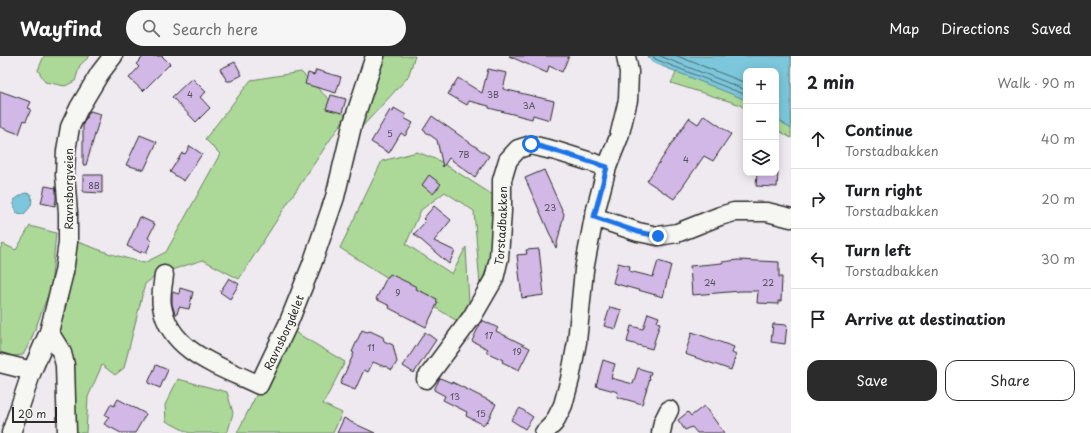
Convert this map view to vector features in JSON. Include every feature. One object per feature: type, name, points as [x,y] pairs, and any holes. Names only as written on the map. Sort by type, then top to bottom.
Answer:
[{"type":"street","name":"Ravnsborgveien","points":[[11,433],[32,371],[50,332],[64,272],[68,242],[68,213],[65,175],[66,151],[70,127],[93,84],[113,56]]},
{"type":"street","name":"Ravnsborgdelet","points":[[164,276],[162,306],[166,319],[174,334],[191,351],[202,359],[259,385],[288,324],[312,264],[335,196],[352,126],[375,56]]},
{"type":"street","points":[[554,430],[570,379],[577,342],[584,270],[594,217],[607,167],[619,136],[628,100],[629,72],[626,56]]},
{"type":"street","name":"Torstadbakken","points":[[426,378],[472,317],[494,279],[499,258],[502,180],[508,160],[518,149],[531,144],[607,167]]},
{"type":"street","points":[[594,217],[638,232],[658,236],[677,233],[734,212],[767,212],[791,218]]},
{"type":"street","points":[[50,332],[62,353],[65,365],[67,433]]},
{"type":"street","points":[[0,363],[32,371]]},
{"type":"street","points":[[661,433],[663,422],[669,410]]},
{"type":"green space","points":[[44,56],[90,56],[80,65],[75,81],[65,86],[45,82],[38,70]]},
{"type":"green space","points":[[382,56],[415,56],[408,77],[359,130]]},
{"type":"green space","points":[[685,56],[791,56],[791,138],[779,131],[779,68],[743,68],[743,107],[738,104],[671,83]]},
{"type":"green space","points":[[301,72],[346,116],[239,279],[203,260],[158,274],[145,284],[124,368],[115,375],[102,365],[88,397],[86,433],[72,433],[59,322],[76,245],[78,242],[111,254],[144,263],[166,252],[220,154],[205,139],[251,80]]},
{"type":"green space","points":[[417,152],[438,160],[493,195],[492,256],[480,285],[474,211],[445,192],[421,210],[406,244],[452,274],[466,247],[469,303],[457,321],[340,248],[382,161]]},
{"type":"green space","points":[[30,226],[56,233],[51,287],[31,340],[23,355],[13,356],[0,352],[0,249],[3,244],[16,250]]},
{"type":"green space","points":[[290,329],[345,362],[323,404],[342,413],[333,433],[237,433]]},
{"type":"green space","points":[[178,379],[227,392],[233,413],[228,431],[224,433],[189,433],[166,421],[165,405]]},
{"type":"water","points":[[648,56],[791,56],[791,129],[779,120],[779,68],[743,68],[743,99],[652,62]]},
{"type":"water","points":[[25,193],[31,194],[31,205],[24,214],[17,213],[14,207],[14,200]]},
{"type":"building","points":[[144,56],[162,56],[170,64],[143,91],[129,78],[139,67],[136,64]]},
{"type":"building","points":[[509,56],[569,56],[562,72],[549,66],[547,73]]},
{"type":"building","points":[[235,62],[242,75],[231,81],[227,81],[220,69]]},
{"type":"building","points":[[488,69],[507,73],[503,89],[554,101],[550,120],[533,115],[532,119],[489,108],[489,106],[469,101],[467,105],[448,94],[458,78],[482,93]]},
{"type":"building","points":[[316,70],[341,77],[336,93],[305,84],[308,73],[314,75]]},
{"type":"building","points":[[192,78],[206,92],[200,97],[210,108],[196,122],[172,97]]},
{"type":"building","points":[[0,91],[31,102],[28,108],[31,109],[26,121],[24,120],[19,134],[0,127]]},
{"type":"building","points":[[331,95],[346,99],[342,113],[326,109]]},
{"type":"building","points":[[394,108],[406,115],[404,118],[413,123],[405,136],[401,133],[389,153],[371,142],[390,110],[393,112]]},
{"type":"building","points":[[90,111],[101,114],[86,165],[83,165],[83,124]]},
{"type":"building","points":[[704,115],[731,134],[713,161],[704,156],[674,199],[647,181],[689,118],[698,124]]},
{"type":"building","points":[[432,116],[489,156],[475,177],[449,158],[443,167],[437,140],[423,130]]},
{"type":"building","points":[[140,135],[157,142],[144,170],[126,165]]},
{"type":"building","points":[[190,146],[202,154],[184,181],[170,172],[182,153],[185,154]]},
{"type":"building","points":[[544,170],[564,214],[556,248],[525,178]]},
{"type":"building","points":[[83,175],[102,175],[102,193],[83,192]]},
{"type":"building","points":[[429,175],[441,184],[433,194],[422,185]]},
{"type":"building","points":[[757,176],[778,176],[777,187],[756,186]]},
{"type":"building","points":[[45,186],[56,188],[55,206],[41,203]]},
{"type":"building","points":[[434,206],[451,220],[434,241],[455,251],[449,264],[414,234],[426,221],[423,219]]},
{"type":"building","points":[[140,217],[155,224],[148,238],[151,242],[146,253],[142,251],[141,253],[127,246]]},
{"type":"building","points":[[539,249],[544,295],[522,298],[517,255],[527,254],[526,250]]},
{"type":"building","points":[[738,260],[779,262],[779,277],[782,277],[781,301],[778,301],[778,304],[757,303],[758,291],[692,295],[690,266]]},
{"type":"building","points":[[658,261],[671,265],[663,297],[613,283],[618,263],[630,266],[629,271],[653,277]]},
{"type":"building","points":[[390,274],[417,287],[416,289],[437,299],[436,301],[438,302],[426,327],[389,308],[390,306],[376,299]]},
{"type":"building","points":[[229,278],[239,284],[230,299],[220,292]]},
{"type":"building","points":[[180,288],[193,292],[189,309],[179,307],[177,314],[175,314],[172,304],[172,292],[179,294]]},
{"type":"building","points":[[610,307],[622,310],[616,329],[604,326]]},
{"type":"building","points":[[648,313],[659,317],[657,322],[660,323],[652,349],[627,342],[631,326],[643,329]]},
{"type":"building","points":[[482,320],[498,328],[496,331],[530,348],[519,370],[502,362],[503,360],[486,352],[488,349],[472,341]]},
{"type":"building","points":[[773,324],[787,325],[785,344],[771,342]]},
{"type":"building","points":[[362,330],[367,332],[370,331],[383,337],[384,341],[393,345],[397,362],[392,370],[373,362],[368,372],[364,370],[355,390],[340,384],[354,353],[352,352]]},
{"type":"building","points":[[425,332],[436,340],[414,373],[403,366]]},
{"type":"building","points":[[692,332],[734,347],[732,353],[736,355],[731,370],[685,354]]},
{"type":"building","points":[[603,360],[615,364],[611,378],[633,384],[638,368],[651,372],[642,404],[617,397],[618,392],[596,386]]},
{"type":"building","points":[[156,365],[168,370],[160,388],[148,383]]},
{"type":"building","points":[[440,378],[452,382],[496,404],[484,425],[466,416],[467,412],[443,400],[445,396],[434,390]]},
{"type":"building","points":[[118,399],[146,414],[135,433],[121,433],[104,424],[109,417],[105,415],[111,404],[114,406]]},
{"type":"building","points":[[704,406],[724,433],[697,433],[692,427],[685,430],[678,420],[688,412],[691,416]]},
{"type":"building","points":[[520,408],[533,417],[525,429],[511,420]]},
{"type":"building","points":[[344,418],[351,422],[375,433],[337,433]]},
{"type":"route","points":[[531,144],[607,167],[594,217],[638,232],[658,236]]}]
